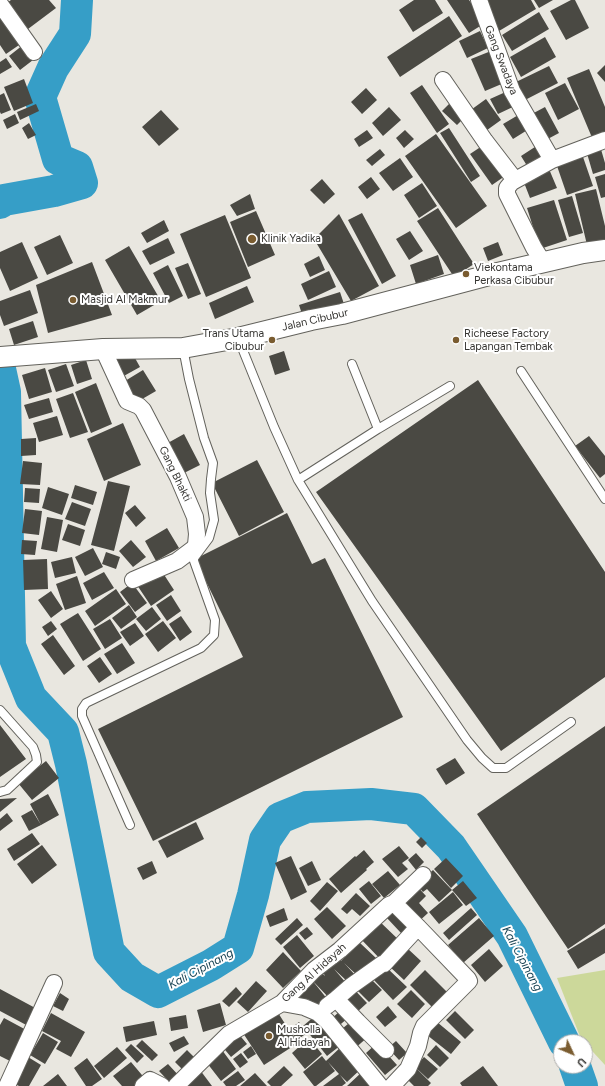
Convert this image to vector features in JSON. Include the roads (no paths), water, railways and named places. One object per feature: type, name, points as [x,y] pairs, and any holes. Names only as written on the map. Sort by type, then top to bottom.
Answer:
[{"type":"street","name":"Gang Swadaya","points":[[479,0],[512,91],[552,160]]},
{"type":"street","points":[[0,4],[34,52]]},
{"type":"street","points":[[443,80],[514,180]]},
{"type":"street","points":[[543,262],[534,248],[506,194],[507,188],[514,180],[552,160],[605,140]]},
{"type":"street","name":"Jalan Cibubur","points":[[0,357],[103,349],[183,348],[238,338],[342,314],[489,274],[605,250]]},
{"type":"street","name":"Gang Bhakti","points":[[103,349],[127,401],[138,406],[142,410],[178,477],[195,517],[197,534],[196,545],[193,549],[178,560],[133,580]]},
{"type":"street","name":"Gang Al Hidayah","points":[[176,1086],[229,1034],[282,1002],[314,970],[340,950],[389,905],[394,903],[423,875]]},
{"type":"street","points":[[392,1086],[408,1069],[418,1046],[424,1026],[468,982],[468,979],[394,903]]},
{"type":"street","points":[[318,1013],[351,986],[384,964],[418,927]]},
{"type":"street","points":[[7,1086],[54,983]]},
{"type":"street","points":[[336,999],[386,1050]]},
{"type":"street","points":[[282,1002],[304,1007],[318,1013],[327,1021],[380,1086]]},
{"type":"street","points":[[143,1086],[150,1080],[162,1086]]},
{"type":"lane","points":[[238,338],[271,420],[298,480],[372,601],[467,740],[482,758],[493,768],[506,768],[571,722]]},
{"type":"lane","points":[[130,824],[82,716],[82,709],[86,703],[201,648],[214,635],[215,620],[194,561],[194,558],[210,538],[214,520],[210,493],[213,463],[204,438],[189,379],[183,348]]},
{"type":"lane","points":[[352,364],[378,429]]},
{"type":"lane","points":[[521,371],[605,499]]},
{"type":"lane","points":[[298,480],[378,429],[450,386]]},
{"type":"lane","points":[[0,710],[33,748],[37,762],[6,790],[0,792]]},
{"type":"waterway","name":"Kali Cipinang","points":[[0,203],[4,200],[54,191],[82,183],[77,167],[58,159],[40,97],[53,68],[75,34],[77,0]]},
{"type":"waterway","name":"Kali Cipinang","points":[[0,369],[5,392],[10,646],[31,698],[63,732],[71,764],[109,952],[132,977],[158,992],[211,965],[238,948],[253,895],[265,840],[280,818],[307,807],[371,804],[414,809],[451,847],[512,936],[560,1034]]},
{"type":"waterway","name":"Kali Cipinang","points":[[578,1074],[582,1086]]},
{"type":"place","name":"Klinik Yadika","points":[[252,239]]},
{"type":"place","name":"Viekontama Perkasa Cibubur","points":[[466,274]]},
{"type":"place","name":"Masjid Al Makmur","points":[[73,300]]},
{"type":"place","name":"Trans Utama Cibubur","points":[[272,340]]},
{"type":"place","name":"Richeese Factory Lapangan Tembak","points":[[456,340]]},
{"type":"place","name":"Musholla Al Hidayah","points":[[269,1036]]}]
